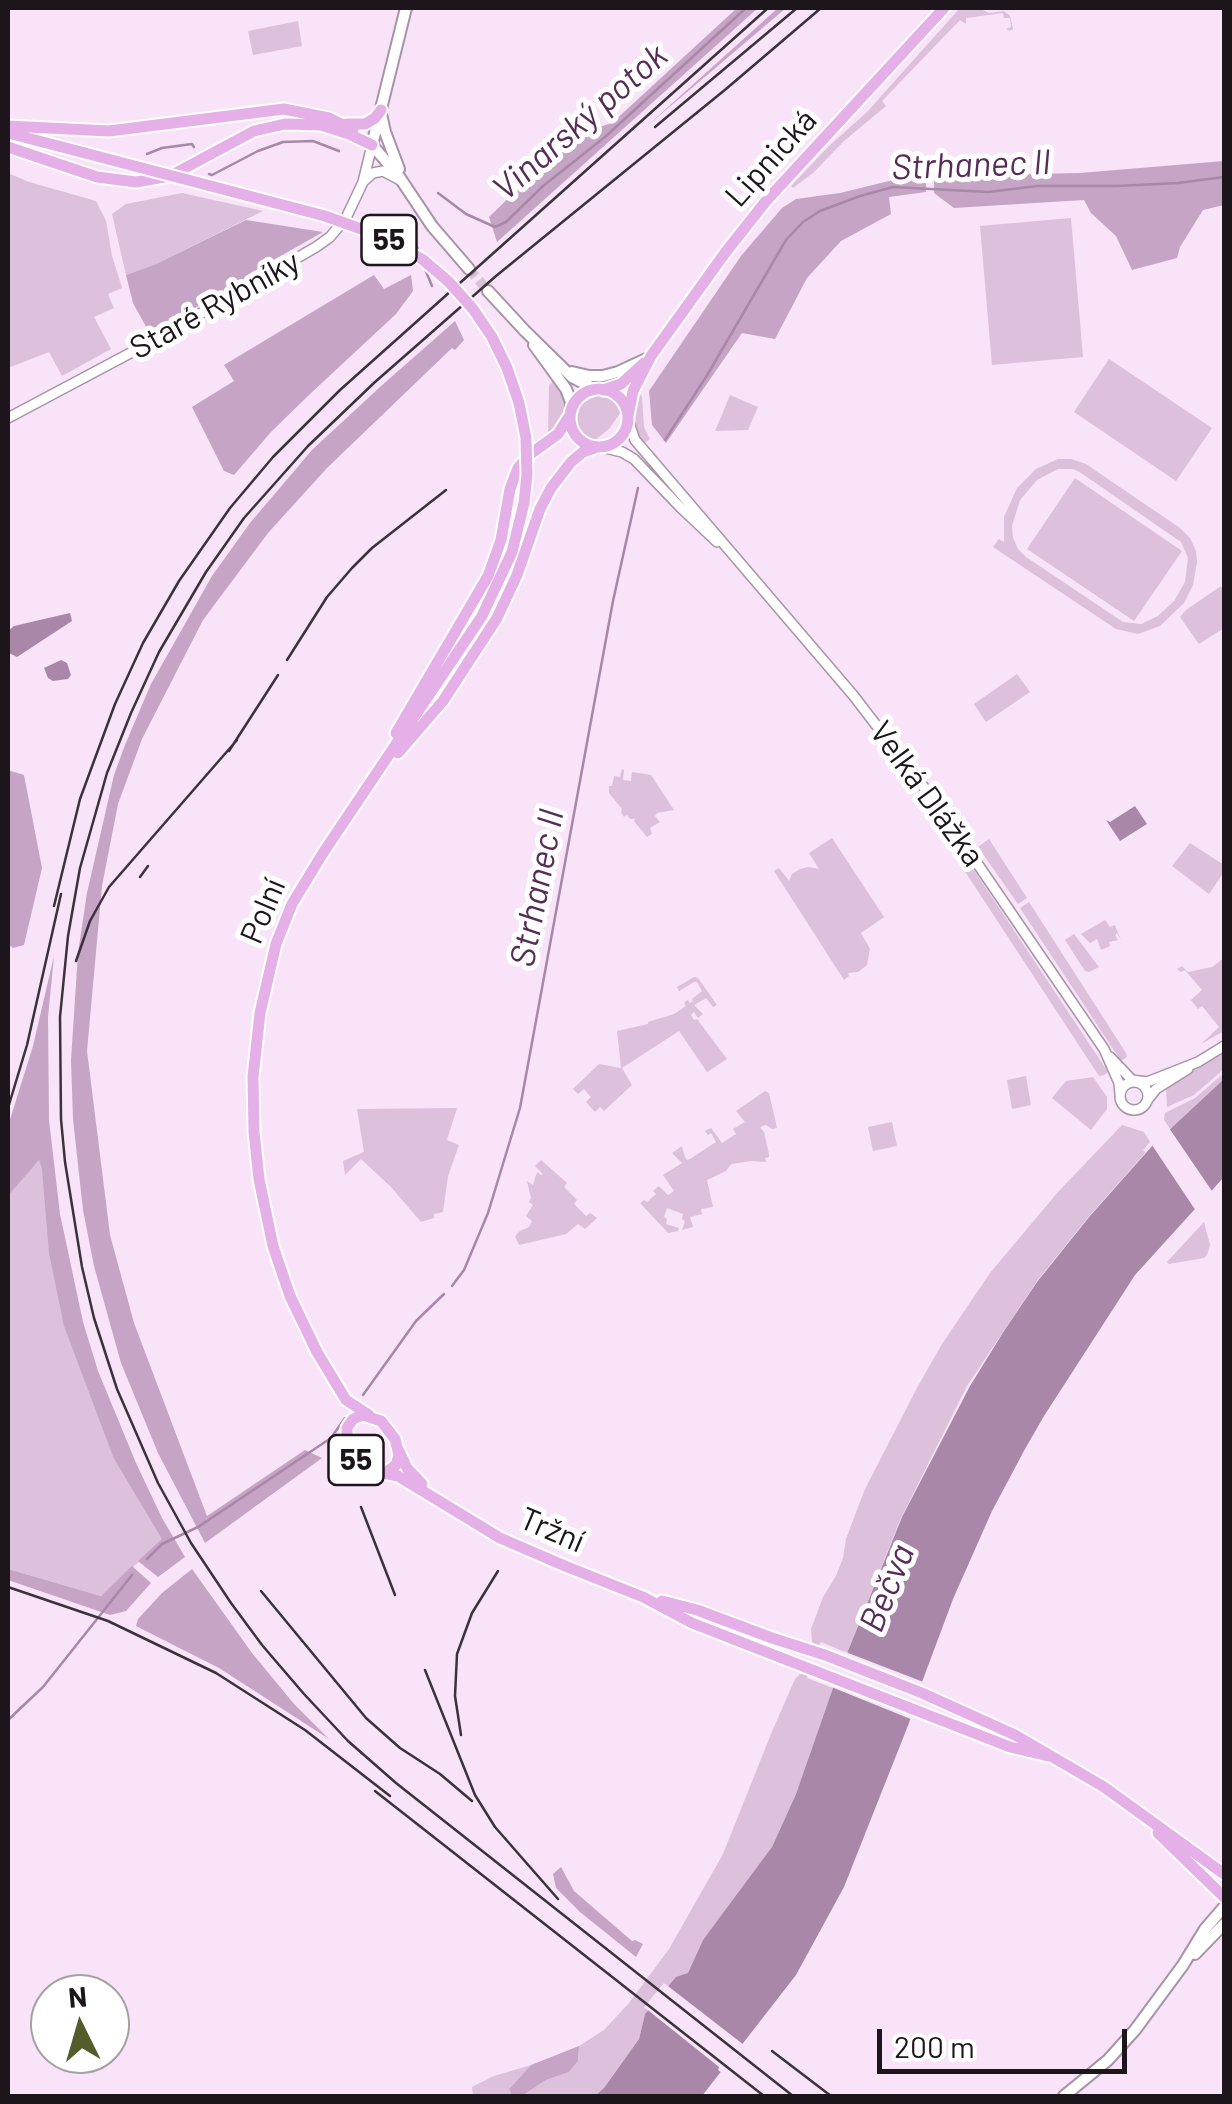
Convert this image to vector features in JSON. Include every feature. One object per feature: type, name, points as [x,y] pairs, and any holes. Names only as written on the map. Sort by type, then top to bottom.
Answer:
[{"type":"main road","points":[[372,146],[406,8]]},
{"type":"main road","name":"Lipnická","points":[[628,418],[633,391],[651,356],[706,278],[754,216],[944,8]]},
{"type":"main road","name":"55","points":[[8,130],[109,131],[284,110],[341,123],[372,146]]},
{"type":"main road","points":[[341,123],[364,124],[381,110]]},
{"type":"main road","points":[[381,110],[405,184]]},
{"type":"main road","points":[[8,147],[97,177],[136,182],[178,173],[254,131],[297,123],[321,126],[372,146],[469,269]]},
{"type":"main road","name":"Polní","points":[[8,130],[325,216],[375,234],[422,260],[473,308],[508,368],[519,402],[527,474],[512,552],[482,616],[306,880],[280,931],[264,990],[254,1077],[256,1161],[273,1246],[290,1296],[316,1352],[346,1400],[368,1415]]},
{"type":"main road","points":[[366,790],[443,701],[497,618],[551,488],[571,462],[589,449],[610,445],[621,437],[628,418],[620,398],[578,381],[488,290]]},
{"type":"main road","points":[[525,331],[566,388],[572,429],[578,438],[599,447]]},
{"type":"main road","points":[[566,370],[603,376],[651,356]]},
{"type":"main road","name":"Lipnická","points":[[600,390],[621,384],[651,356]]},
{"type":"main road","points":[[366,790],[488,576],[518,468],[533,451],[562,431],[581,396],[600,390]]},
{"type":"main road","name":"Polní","points":[[335,1384],[347,1428]]},
{"type":"main road","name":"55","points":[[368,1415],[396,1438],[396,1464],[383,1473],[368,1470],[354,1456],[346,1440],[347,1428],[358,1416],[368,1415]]},
{"type":"main road","name":"Tržní","points":[[399,1451],[407,1468],[444,1503]]},
{"type":"main road","name":"Tržní","points":[[383,1473],[398,1476],[479,1526],[530,1551],[643,1597],[692,1622],[1010,1747],[1048,1756]]},
{"type":"main road","name":"Tržní","points":[[643,1597],[696,1610],[922,1693],[1015,1736],[1048,1756]]},
{"type":"main road","name":"55","points":[[1048,1756],[1104,1787],[1224,1874]]},
{"type":"main road","name":"55","points":[[1141,1815],[1224,1897]]},
{"type":"main road","points":[[1064,2096],[1108,2060],[1134,2030],[1224,1906]]},
{"type":"main road","points":[[1183,1966],[1224,1924]]},
{"type":"street","name":"Staré Rybníky","points":[[8,418],[302,257],[346,218],[363,182],[372,146]]},
{"type":"street","points":[[363,182],[383,172],[405,184]]},
{"type":"street","name":"Velká Dlážka","points":[[628,418],[635,440],[862,706],[955,829],[1106,1053],[1137,1082]]},
{"type":"street","name":"Velká Dlážka","points":[[599,447],[616,449],[632,457],[727,550]]},
{"type":"street","points":[[1198,1062],[1150,1082],[1126,1084],[1120,1094],[1122,1104],[1132,1110],[1142,1108],[1156,1090],[1224,1046]]},
{"type":"street","name":"Velká Dlážka","points":[[1106,1053],[1120,1094]]},
{"type":"street","points":[[1137,1082],[1146,1088],[1148,1100]]},
{"type":"shaded area","points":[[737,8],[758,8],[497,242],[489,217],[574,135],[612,123]]},
{"type":"shaded area","points":[[778,8],[786,8],[647,126],[749,34]]},
{"type":"shaded area","points":[[960,8],[978,8],[989,13],[1004,11],[1010,16],[1013,29],[1006,29],[1011,27],[1010,18],[1004,18],[1003,13],[966,18],[966,24],[960,20],[882,101],[886,106],[793,188],[791,186],[867,112]]},
{"type":"shaded area","points":[[298,21],[302,46],[253,55],[248,31]]},
{"type":"shaded area","points":[[1224,161],[1224,205],[1203,210],[1177,258],[1132,270],[1116,236],[1091,213],[1084,200],[954,208],[934,193],[934,176],[1080,173]]},
{"type":"shaded area","points":[[926,172],[926,192],[889,197],[891,214],[841,241],[807,278],[775,339],[742,333],[666,443],[652,425],[649,391],[741,256],[782,208],[796,199],[840,193]]},
{"type":"shaded area","points":[[8,173],[96,201],[106,221],[122,288],[108,294],[114,308],[94,317],[111,349],[62,376],[49,352],[8,368]]},
{"type":"shaded area","points":[[182,193],[263,211],[126,275],[112,214],[126,204]]},
{"type":"shaded area","points":[[1071,218],[1083,357],[992,365],[980,226]]},
{"type":"shaded area","points":[[246,220],[323,232],[150,334],[133,303],[126,275]]},
{"type":"shaded area","points":[[374,275],[384,289],[411,275],[413,291],[396,314],[271,432],[234,475],[224,471],[192,407],[234,381],[224,365]]},
{"type":"shaded area","points":[[455,321],[464,340],[327,468],[268,533],[203,620],[142,739],[118,804],[102,886],[87,1051],[110,1235],[134,1323],[207,1516],[305,1450],[322,1458],[205,1543],[158,1453],[121,1363],[83,1210],[71,1060],[78,953],[87,893],[114,775],[125,745],[151,684],[212,576],[250,523],[312,450]]},
{"type":"shaded area","points":[[1109,359],[1212,428],[1176,481],[1074,412]]},
{"type":"shaded area","points":[[555,379],[566,397],[567,411],[548,437],[549,385]]},
{"type":"shaded area","points":[[637,391],[642,397],[644,427],[650,439],[642,445],[632,424]]},
{"type":"shaded area","points":[[730,395],[758,407],[748,430],[715,431]]},
{"type":"shaded area","points":[[596,396],[612,399],[621,412],[594,441],[581,433],[576,419],[581,404]]},
{"type":"shaded area","points":[[1058,459],[1086,464],[1190,538],[1197,562],[1193,585],[1184,603],[1160,626],[1138,634],[1116,629],[993,547],[999,539],[1004,542],[1004,517],[1017,488],[1036,469]],"holes":[[[1058,469],[1073,469],[1181,542],[1188,558],[1185,582],[1174,601],[1158,616],[1141,624],[1123,622],[1018,549],[1012,526],[1020,500],[1037,480]]]},
{"type":"shaded area","points":[[1075,478],[1182,551],[1134,621],[1027,549]]},
{"type":"shaded area","points":[[1221,586],[1224,628],[1199,644],[1180,617]]},
{"type":"shaded area","points":[[1017,674],[1030,692],[986,722],[974,704]]},
{"type":"shaded area","points":[[622,769],[623,780],[631,781],[632,772],[651,775],[674,810],[657,813],[660,822],[650,828],[652,834],[647,837],[635,819],[624,817],[609,793],[614,776],[620,777]]},
{"type":"shaded area","points":[[8,770],[24,775],[42,868],[24,945],[13,948],[8,944]]},
{"type":"shaded area","points":[[832,838],[884,917],[861,933],[870,949],[867,965],[848,973],[844,980],[774,871],[779,868],[789,881],[800,869],[819,869],[809,853]]},
{"type":"shaded area","points":[[989,839],[1027,898],[1018,904],[978,847]]},
{"type":"shaded area","points":[[1190,843],[1224,865],[1224,872],[1209,894],[1172,866]]},
{"type":"shaded area","points":[[966,858],[1108,1072],[1104,1075],[1099,1076],[964,870],[962,859]]},
{"type":"shaded area","points":[[1029,902],[1126,1053],[1121,1061],[1020,908]]},
{"type":"shaded area","points":[[1105,920],[1110,927],[1115,925],[1121,940],[1117,933],[1118,940],[1101,950],[1097,939],[1090,943],[1081,934]]},
{"type":"shaded area","points":[[1074,934],[1099,967],[1085,971],[1065,940]]},
{"type":"shaded area","points":[[54,956],[48,1017],[49,1120],[60,1214],[83,1322],[98,1371],[136,1463],[185,1557],[158,1577],[138,1561],[162,1539],[114,1459],[64,1326],[49,1253],[39,1160],[8,1196],[8,1126],[33,1046]]},
{"type":"shaded area","points":[[1224,958],[1224,1031],[1201,1044],[1219,1027],[1202,1006],[1198,1009],[1191,1000],[1202,990],[1185,970],[1177,969],[1182,966],[1188,972],[1212,967]]},
{"type":"shaded area","points":[[694,977],[717,1005],[713,1007],[706,998],[694,1005],[703,1014],[698,1018],[694,1012],[691,1015],[727,1059],[707,1072],[679,1031],[622,1068],[632,1085],[604,1111],[600,1107],[595,1112],[586,1102],[591,1097],[584,1089],[578,1094],[573,1089],[599,1064],[621,1068],[617,1031],[648,1024],[686,1006],[684,1002],[690,1003],[702,991],[697,982],[679,991],[677,987]]},
{"type":"shaded area","points":[[1224,1052],[1224,1069],[1194,1095],[1167,1107],[1166,1087]]},
{"type":"shaded area","points":[[1224,1073],[1224,1079],[1170,1129],[1164,1120],[1165,1113],[1195,1098]]},
{"type":"shaded area","points":[[1026,1076],[1031,1105],[1012,1109],[1007,1080]]},
{"type":"shaded area","points":[[1093,1077],[1107,1097],[1107,1109],[1091,1130],[1052,1098],[1066,1081]]},
{"type":"shaded area","points":[[765,1091],[769,1093],[777,1128],[760,1127],[769,1154],[766,1162],[731,1164],[726,1171],[707,1180],[713,1207],[690,1217],[693,1227],[682,1230],[683,1214],[667,1208],[666,1224],[679,1228],[668,1233],[640,1203],[656,1194],[653,1191],[659,1186],[668,1195],[674,1191],[663,1175],[682,1163],[672,1153],[682,1146],[687,1160],[690,1159],[716,1142],[705,1131],[711,1128],[722,1143],[736,1134],[733,1129],[745,1122],[736,1111]]},
{"type":"shaded area","points":[[457,1108],[447,1140],[459,1145],[448,1176],[443,1212],[434,1214],[434,1218],[421,1222],[361,1159],[345,1175],[343,1161],[364,1152],[357,1109]]},
{"type":"shaded area","points":[[892,1122],[897,1146],[873,1151],[868,1127]]},
{"type":"shaded area","points":[[1122,1125],[1144,1132],[1150,1142],[1143,1150],[1146,1152],[1037,1281],[967,1386],[900,1520],[847,1653],[821,1642],[818,1647],[812,1642],[811,1629],[843,1558],[865,1489],[942,1344],[990,1273],[1058,1192]]},
{"type":"shaded area","points":[[39,1159],[114,1459],[163,1540],[101,1596],[8,1569],[8,1196]]},
{"type":"shaded area","points":[[541,1160],[567,1183],[564,1187],[577,1200],[574,1204],[586,1216],[590,1213],[597,1218],[585,1229],[578,1224],[566,1234],[519,1245],[515,1236],[532,1221],[526,1216],[533,1205],[529,1202],[527,1181],[533,1185],[537,1172],[543,1174],[535,1166]]},
{"type":"shaded area","points":[[1204,1222],[1210,1245],[1207,1255],[1169,1264],[1167,1262]]},
{"type":"shaded area","points":[[132,1566],[151,1583],[126,1611],[110,1615],[8,1580],[8,1569],[101,1596]]},
{"type":"shaded area","points":[[192,1569],[252,1653],[329,1739],[219,1668],[136,1626],[162,1593]]},
{"type":"shaded area","points":[[800,1674],[808,1674],[807,1678],[833,1688],[796,1794],[763,1862],[703,1940],[688,1974],[676,1978],[645,2014],[639,2039],[604,2088],[595,2096],[522,2096],[546,2080],[569,2072],[578,2061],[579,2046],[604,2030],[669,1949],[723,1854],[771,1734]]},
{"type":"shaded area","points":[[561,1867],[574,1891],[632,1941],[643,1944],[636,1957],[556,1888],[553,1874]]},
{"type":"shaded area","points":[[579,2046],[578,2061],[569,2072],[546,2080],[522,2096],[512,2096],[509,2089],[531,2065]]},
{"type":"shaded area","points":[[531,2065],[509,2089],[512,2096],[473,2096],[472,2087]]},
{"type":"water","points":[[70,613],[72,621],[17,657],[9,653],[8,631],[14,626]]},
{"type":"water","points":[[61,660],[67,663],[71,675],[53,681],[44,668]]},
{"type":"water","points":[[1135,806],[1147,824],[1120,841],[1106,820],[1110,822]]},
{"type":"water","name":"Bečva","points":[[1224,1079],[1224,1177],[1135,1275],[1025,1449],[953,1599],[844,1887],[796,1975],[702,2096],[595,2096],[639,2039],[645,2014],[676,1977],[688,1973],[703,1940],[772,1847],[902,1517],[970,1386],[1004,1331],[1090,1216],[1153,1145]]},
{"type":"pier","points":[[1167,1125],[1214,1194],[1196,1211],[1150,1142]]},
{"type":"pier","points":[[843,1651],[926,1683],[913,1720],[829,1686]]},
{"type":"pier","points":[[664,1983],[749,2045],[725,2075],[644,2007]]},
{"type":"waterway","name":"Vinarský potok","points":[[438,193],[466,214],[495,227],[506,222],[746,8]]},
{"type":"waterway","name":"Vinarský potok","points":[[209,174],[283,142],[313,141],[339,151]]},
{"type":"waterway","name":"Vinarský potok","points":[[147,154],[162,148],[192,144],[194,147]]},
{"type":"waterway","name":"Strhanec II","points":[[665,440],[786,240],[820,211],[893,187],[988,192],[1037,186],[1178,183],[1224,177]]},
{"type":"waterway","points":[[405,218],[419,252]]},
{"type":"waterway","points":[[425,269],[432,286]]},
{"type":"waterway","name":"Strhanec II","points":[[452,1286],[464,1270],[488,1213],[520,1108],[613,601],[638,488]]},
{"type":"waterway","name":"Strhanec II","points":[[363,1395],[416,1321],[444,1294]]},
{"type":"waterway","name":"Strhanec II","points":[[147,1559],[162,1544],[198,1527],[331,1438],[345,1418]]},
{"type":"waterway","name":"Strhanec II","points":[[8,1720],[43,1687],[132,1575]]},
{"type":"tunnel","points":[[469,269],[488,291]]},
{"type":"railway","points":[[54,906],[80,799],[115,704],[143,643],[179,581],[230,508],[273,457],[340,390],[768,8]]},
{"type":"railway","points":[[655,127],[797,8]]},
{"type":"railway","points":[[793,2096],[348,1741],[262,1645],[231,1603],[158,1483],[117,1389],[94,1318],[65,1162],[60,1017],[80,868],[107,773],[159,652],[206,572],[244,518],[308,446],[375,382],[496,276],[821,8]]},
{"type":"railway","points":[[287,660],[327,597],[352,568],[446,490]]},
{"type":"railway","points":[[229,751],[278,675]]},
{"type":"railway","points":[[76,961],[90,921],[109,887],[237,740]]},
{"type":"railway","points":[[140,877],[148,866]]},
{"type":"railway","points":[[8,1108],[27,1045],[61,894]]},
{"type":"railway","points":[[361,1507],[395,1595]]},
{"type":"railway","points":[[461,1735],[455,1696],[457,1654],[472,1613],[498,1571]]},
{"type":"railway","points":[[8,1587],[108,1621],[216,1673],[305,1730],[390,1796]]},
{"type":"railway","points":[[261,1591],[366,1718],[472,1801]]},
{"type":"railway","points":[[425,1670],[475,1795],[495,1827],[558,1899]]},
{"type":"railway","points":[[375,1791],[764,2096]]},
{"type":"railway","points":[[772,2051],[831,2096]]}]
